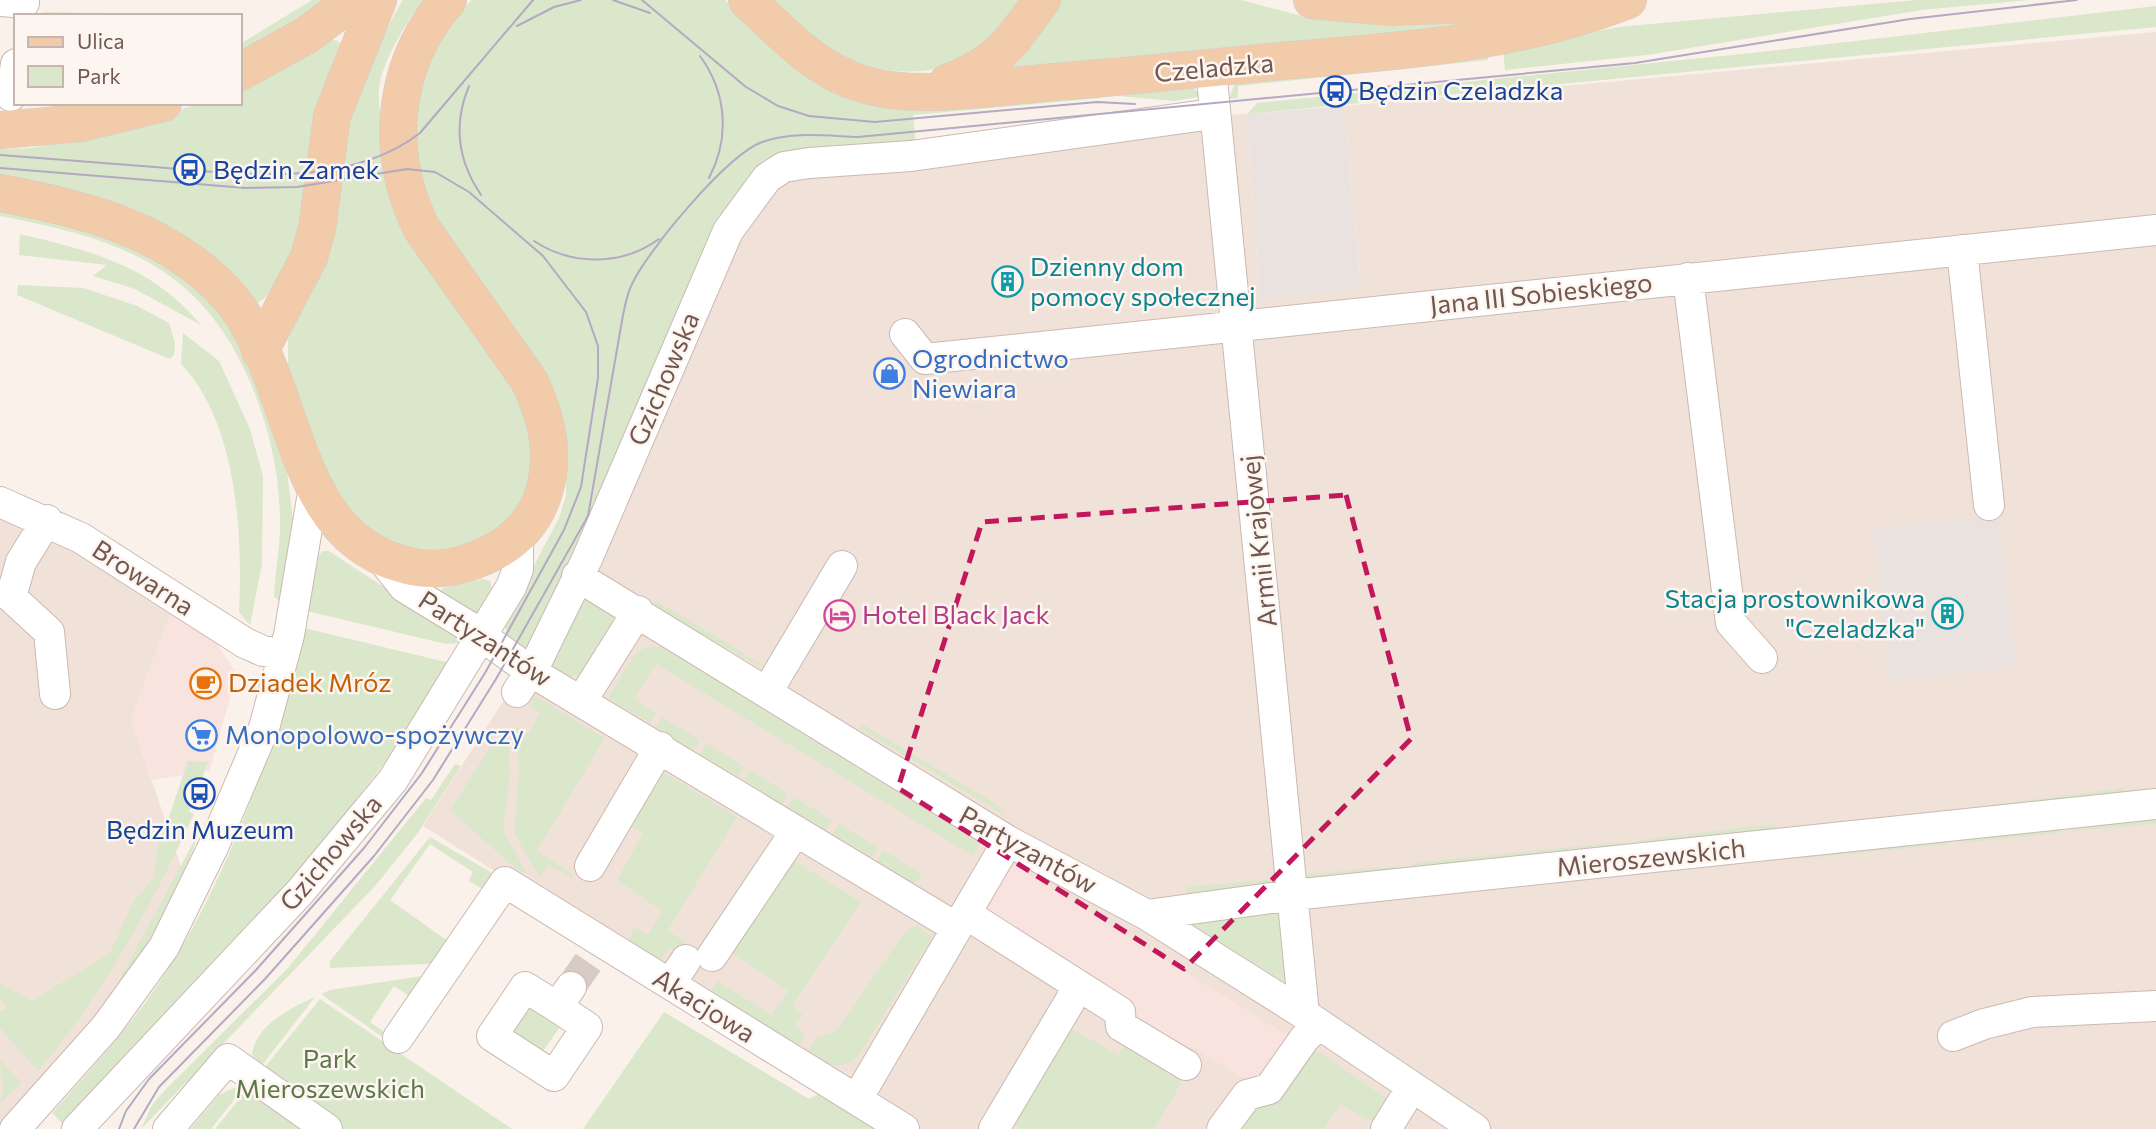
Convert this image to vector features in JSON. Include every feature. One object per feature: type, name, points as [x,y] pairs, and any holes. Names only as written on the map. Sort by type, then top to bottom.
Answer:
[{"type":"main road","points":[[242,71],[307,35],[354,0]]},
{"type":"main road","points":[[260,351],[309,257],[317,229],[332,117],[377,0]]},
{"type":"main road","points":[[0,193],[78,209],[118,221],[181,254],[226,293],[247,323],[280,391],[314,487],[340,527],[355,541],[381,558],[441,569],[494,553],[518,536],[539,505],[549,465],[547,429],[541,407],[514,359],[422,229],[409,204],[397,149],[401,92],[407,71],[426,30],[448,0]]},
{"type":"main road","name":"Czeladzka","points":[[747,0],[803,54],[828,70],[877,88],[927,91],[1211,69],[1465,43],[1579,19],[1628,0]]},
{"type":"main road","points":[[1312,0],[1391,7],[1571,0]]},
{"type":"main road","points":[[927,91],[968,75],[991,61],[1018,35],[1036,4]]},
{"type":"main road","points":[[5,113],[81,123],[155,105]]},
{"type":"street","name":"Armii Krajowej","points":[[1211,69],[1293,895],[1311,1019]]},
{"type":"street","points":[[5,113],[14,73]]},
{"type":"street","name":"Gzichowska","points":[[524,682],[577,576],[718,254],[739,212],[767,178],[784,167],[809,163],[911,156],[1198,116]]},
{"type":"street","name":"Jana III Sobieskiego","points":[[905,334],[925,359],[2156,230]]},
{"type":"street","points":[[1962,250],[1989,505]]},
{"type":"street","points":[[1688,278],[1731,623],[1762,658]]},
{"type":"street","points":[[15,1129],[106,1027],[164,947],[213,847],[264,728],[284,654],[314,487]]},
{"type":"street","name":"Browarna","points":[[0,502],[47,520],[81,538],[245,643],[284,654]]},
{"type":"street","points":[[47,520],[21,562],[10,597],[49,632],[55,694]]},
{"type":"street","name":"Gzichowska","points":[[77,1129],[283,911],[393,779],[482,636],[519,569],[518,536]]},
{"type":"street","name":"Partyzantów","points":[[381,558],[404,587],[482,636],[524,682],[590,705],[796,831],[1079,986],[1120,1012],[1121,1026],[1186,1065]]},
{"type":"street","points":[[767,692],[842,566]]},
{"type":"street","name":"Partyzantów","points":[[577,576],[638,611],[1008,841],[1147,915],[1311,1019],[1475,1129]]},
{"type":"street","points":[[590,705],[638,611]]},
{"type":"street","points":[[590,866],[660,747]]},
{"type":"street","name":"Mieroszewskich","points":[[1147,915],[1293,895],[2156,804]]},
{"type":"street","points":[[690,967],[796,831]]},
{"type":"street","points":[[857,1099],[1008,841]]},
{"type":"street","name":"Akacjowa","points":[[398,1038],[505,882],[596,950],[690,967],[857,1099],[904,1129]]},
{"type":"street","points":[[993,1129],[1079,986]]},
{"type":"street","points":[[1953,1037],[1984,1024],[2032,1012],[2156,1006]]},
{"type":"street","points":[[1222,1129],[1247,1095],[1269,1089],[1304,1039],[1311,1019]]},
{"type":"street","points":[[168,1129],[228,1059],[327,1129]]},
{"type":"street","points":[[1387,1129],[1412,1087]]},
{"type":"highlighted area","points":[[1346,495],[1411,739],[1184,969],[898,788],[982,522]]},
{"type":"shaded area","points":[[2156,32],[2156,1129],[904,1129],[423,826],[533,655],[758,178],[1094,120],[1247,114],[1260,301],[1361,287],[1344,106]]},
{"type":"shaded area","points":[[1344,106],[1361,288],[1260,301],[1247,114]]},
{"type":"shaded area","points":[[0,511],[31,522],[172,610],[131,720],[185,878],[96,1023],[0,1129]]},
{"type":"shaded area","points":[[1998,516],[2017,667],[1888,680],[1873,528]]},
{"type":"shaded area","points":[[172,610],[217,644],[237,674],[209,771],[152,780],[131,720]]},
{"type":"shaded area","points":[[1004,859],[1293,1039],[1263,1089],[1190,1046],[1180,1059],[972,911]]},
{"type":"green space","points":[[312,0],[328,0],[303,20],[242,54],[242,43]]},
{"type":"green space","points":[[403,0],[425,0],[396,41],[379,88],[382,156],[391,202],[415,243],[496,356],[518,397],[532,436],[532,474],[516,509],[502,524],[478,540],[435,549],[422,549],[395,542],[370,529],[350,510],[334,485],[319,450],[292,385],[288,364],[288,339],[334,165],[363,80]]},
{"type":"green space","points":[[472,0],[725,0],[810,80],[854,101],[890,107],[1100,93],[1101,98],[913,115],[916,148],[775,165],[533,655],[507,639],[505,621],[559,518],[566,496],[566,445],[431,210],[418,154],[419,98],[426,71],[437,45],[452,22]]},
{"type":"green space","points":[[770,0],[1020,0],[997,34],[981,51],[964,61],[945,67],[904,71],[863,65],[827,49]]},
{"type":"green space","points":[[1055,0],[1241,0],[1298,15],[1352,22],[1527,19],[999,75]]},
{"type":"green space","points":[[1917,0],[2029,0],[1922,10],[1647,55],[1505,70],[1503,50],[1618,27]]},
{"type":"green space","points":[[2156,6],[2156,27],[1247,114],[1257,103],[1761,52]]},
{"type":"green space","points":[[43,12],[156,14],[43,14]]},
{"type":"green space","points":[[328,38],[341,45],[322,145],[302,226],[289,261],[274,288],[256,304],[0,178],[0,149],[32,148],[119,129],[195,105],[242,105],[242,86]]},
{"type":"green space","points":[[1488,52],[1488,60],[1238,86],[1238,98],[1229,99],[1235,83]]},
{"type":"green space","points":[[1191,87],[1203,96],[1174,101],[1118,96],[1118,91]]},
{"type":"green space","points":[[0,206],[49,214],[180,269],[237,330],[285,453],[293,521],[282,603],[274,597],[280,518],[271,447],[249,379],[228,340],[205,308],[178,283],[149,263],[116,247],[81,235],[0,216]]},
{"type":"green space","points":[[20,234],[96,255],[141,275],[162,288],[201,325],[135,289],[93,276],[107,265],[19,255]]},
{"type":"green space","points":[[18,285],[83,288],[137,306],[169,323],[175,343],[174,355],[170,359],[17,295]]},
{"type":"green space","points":[[183,333],[219,361],[250,429],[263,476],[262,564],[250,625],[239,612],[240,549],[225,448],[214,416],[200,388],[181,364]]},
{"type":"green space","points":[[323,551],[329,551],[461,638],[460,643],[446,644],[307,611],[319,555]]},
{"type":"green space","points":[[482,579],[490,581],[492,589],[472,620],[438,593],[443,588]]},
{"type":"green space","points":[[578,588],[611,604],[617,620],[583,673],[566,678],[548,668]]},
{"type":"green space","points":[[655,600],[765,666],[763,668],[650,607]]},
{"type":"green space","points":[[304,628],[450,663],[383,765],[288,886],[62,1123],[52,1113],[145,1003],[174,960],[222,870],[260,775]]},
{"type":"green space","points":[[646,647],[662,647],[978,842],[980,844],[973,856],[656,664],[634,699],[656,713],[650,723],[608,698],[635,654]]},
{"type":"green space","points":[[534,695],[605,738],[537,851],[573,874],[572,877],[548,865],[539,877],[514,833],[519,771],[516,726],[529,734],[540,712],[529,706]]},
{"type":"green space","points":[[662,717],[700,740],[694,751],[656,728]]},
{"type":"green space","points":[[862,724],[991,801],[1002,809],[1004,815],[859,728]]},
{"type":"green space","points":[[508,727],[510,776],[503,831],[527,873],[518,871],[450,810],[493,743]]},
{"type":"green space","points":[[706,743],[744,767],[738,777],[700,754]]},
{"type":"green space","points":[[188,761],[208,762],[189,812],[194,814],[178,849],[105,980],[38,1071],[0,1028],[0,1011],[7,1008],[0,999],[0,983],[32,1001],[110,953],[133,902],[154,877],[158,848]]},
{"type":"green space","points":[[455,764],[461,766],[417,834],[376,885],[141,1129],[152,1105],[288,968],[426,798],[431,800]]},
{"type":"green space","points":[[750,770],[788,794],[782,804],[744,781]]},
{"type":"green space","points":[[661,771],[737,817],[668,930],[699,953],[694,962],[669,948],[658,965],[627,942],[634,927],[648,934],[662,911],[617,880],[643,833],[628,825]]},
{"type":"green space","points":[[2123,788],[2121,798],[1984,812],[1983,806]]},
{"type":"green space","points":[[794,797],[832,820],[826,831],[788,807]]},
{"type":"green space","points":[[2156,815],[2156,824],[2072,831],[2072,823]]},
{"type":"green space","points":[[839,824],[878,847],[872,857],[833,834]]},
{"type":"green space","points":[[1775,824],[1775,834],[1640,847],[1639,840]]},
{"type":"green space","points":[[2058,825],[2059,833],[1962,843],[1962,839]]},
{"type":"green space","points":[[200,830],[171,901],[133,966],[104,1008]]},
{"type":"green space","points":[[430,837],[499,877],[486,891],[469,881],[473,872],[430,844],[390,900],[452,944],[436,962],[427,964],[330,968],[330,961]]},
{"type":"green space","points":[[1949,839],[1950,844],[1798,859],[1796,851]]},
{"type":"green space","points":[[1623,842],[1624,850],[1414,871],[1412,863]]},
{"type":"green space","points":[[883,850],[922,874],[915,884],[877,861]]},
{"type":"green space","points":[[791,859],[861,902],[792,1006],[803,1014],[795,1025],[805,1034],[798,1048],[708,994],[718,981],[771,1015],[788,991],[727,950]]},
{"type":"green space","points":[[1399,866],[1399,873],[1309,881],[1307,874]]},
{"type":"green space","points":[[1276,879],[1275,884],[1185,893],[1186,887]]},
{"type":"green space","points":[[1277,913],[1281,915],[1287,980],[1282,981],[1191,926],[1192,921]]},
{"type":"green space","points":[[917,925],[932,937],[858,1057],[838,1066],[806,1055],[815,1038],[836,1031],[905,932]]},
{"type":"green space","points":[[435,974],[412,998],[394,986],[370,1022],[407,1048],[404,1052],[321,994],[330,990]]},
{"type":"green space","points":[[315,997],[262,1065],[252,1055],[255,1044],[267,1026],[295,1006]]},
{"type":"green space","name":"Park Mieroszewskich","points":[[320,999],[512,1129],[215,1129]]},
{"type":"green space","points":[[527,1007],[560,1027],[541,1054],[509,1031]]},
{"type":"green space","points":[[664,1012],[809,1099],[824,1091],[883,1129],[583,1129]]},
{"type":"green space","points":[[1064,1025],[1119,1055],[1124,1047],[1182,1082],[1154,1129],[1022,1129],[1004,1119]]},
{"type":"green space","points":[[1313,1048],[1386,1098],[1373,1122],[1340,1104],[1324,1129],[1231,1129]]},
{"type":"green space","points":[[0,1060],[22,1083],[0,1103],[3,1091]]},
{"type":"green space","points":[[240,1085],[244,1087],[211,1129],[190,1129],[219,1095]]},
{"type":"tunnel","points":[[571,987],[591,958]]},
{"type":"tram line","points":[[0,155],[257,174],[292,174],[360,163],[391,151],[420,133],[533,0]]},
{"type":"tram line","points":[[517,26],[554,7],[581,0]]},
{"type":"tram line","points":[[613,0],[650,13]]},
{"type":"tram line","points":[[642,0],[746,87],[778,106],[809,116],[875,122],[1097,102],[1135,104]]},
{"type":"tram line","points":[[134,1129],[159,1087],[265,979],[374,856],[433,780],[496,679],[588,516],[623,315],[632,284],[654,249],[690,205],[747,150],[762,142],[785,136],[858,137],[1635,63],[1910,19],[2077,0]]},
{"type":"tram line","points":[[700,56],[716,85],[722,116],[720,147],[709,178]]},
{"type":"tram line","points":[[469,86],[461,114],[460,142],[467,169],[481,195]]},
{"type":"tram line","points":[[0,168],[246,188],[297,187],[407,169],[435,172],[469,192],[543,256],[586,312],[598,346],[598,378],[581,487],[564,530],[485,673],[422,773],[364,848],[256,970],[149,1079],[126,1111],[119,1129]]},
{"type":"tram line","points":[[534,241],[564,255],[597,260],[629,254],[659,239]]},
{"type":"place","name":"Będzin Czeladzka","points":[[1335,91]]},
{"type":"place","name":"Będzin Zamek","points":[[190,170]]},
{"type":"place","name":"Dzienny dom pomocy społecznej","points":[[1007,282]]},
{"type":"place","name":"Ogrodnictwo Niewiara","points":[[889,374]]},
{"type":"place","name":"Stacja prostownikowa \"Czeladzka\"","points":[[1948,614]]},
{"type":"place","name":"Hotel Black Jack","points":[[839,615]]},
{"type":"place","name":"Dziadek Mróz","points":[[205,683]]},
{"type":"place","name":"Monopolowo-spożywczy","points":[[202,735]]},
{"type":"place","name":"Będzin Muzeum","points":[[200,794]]}]
